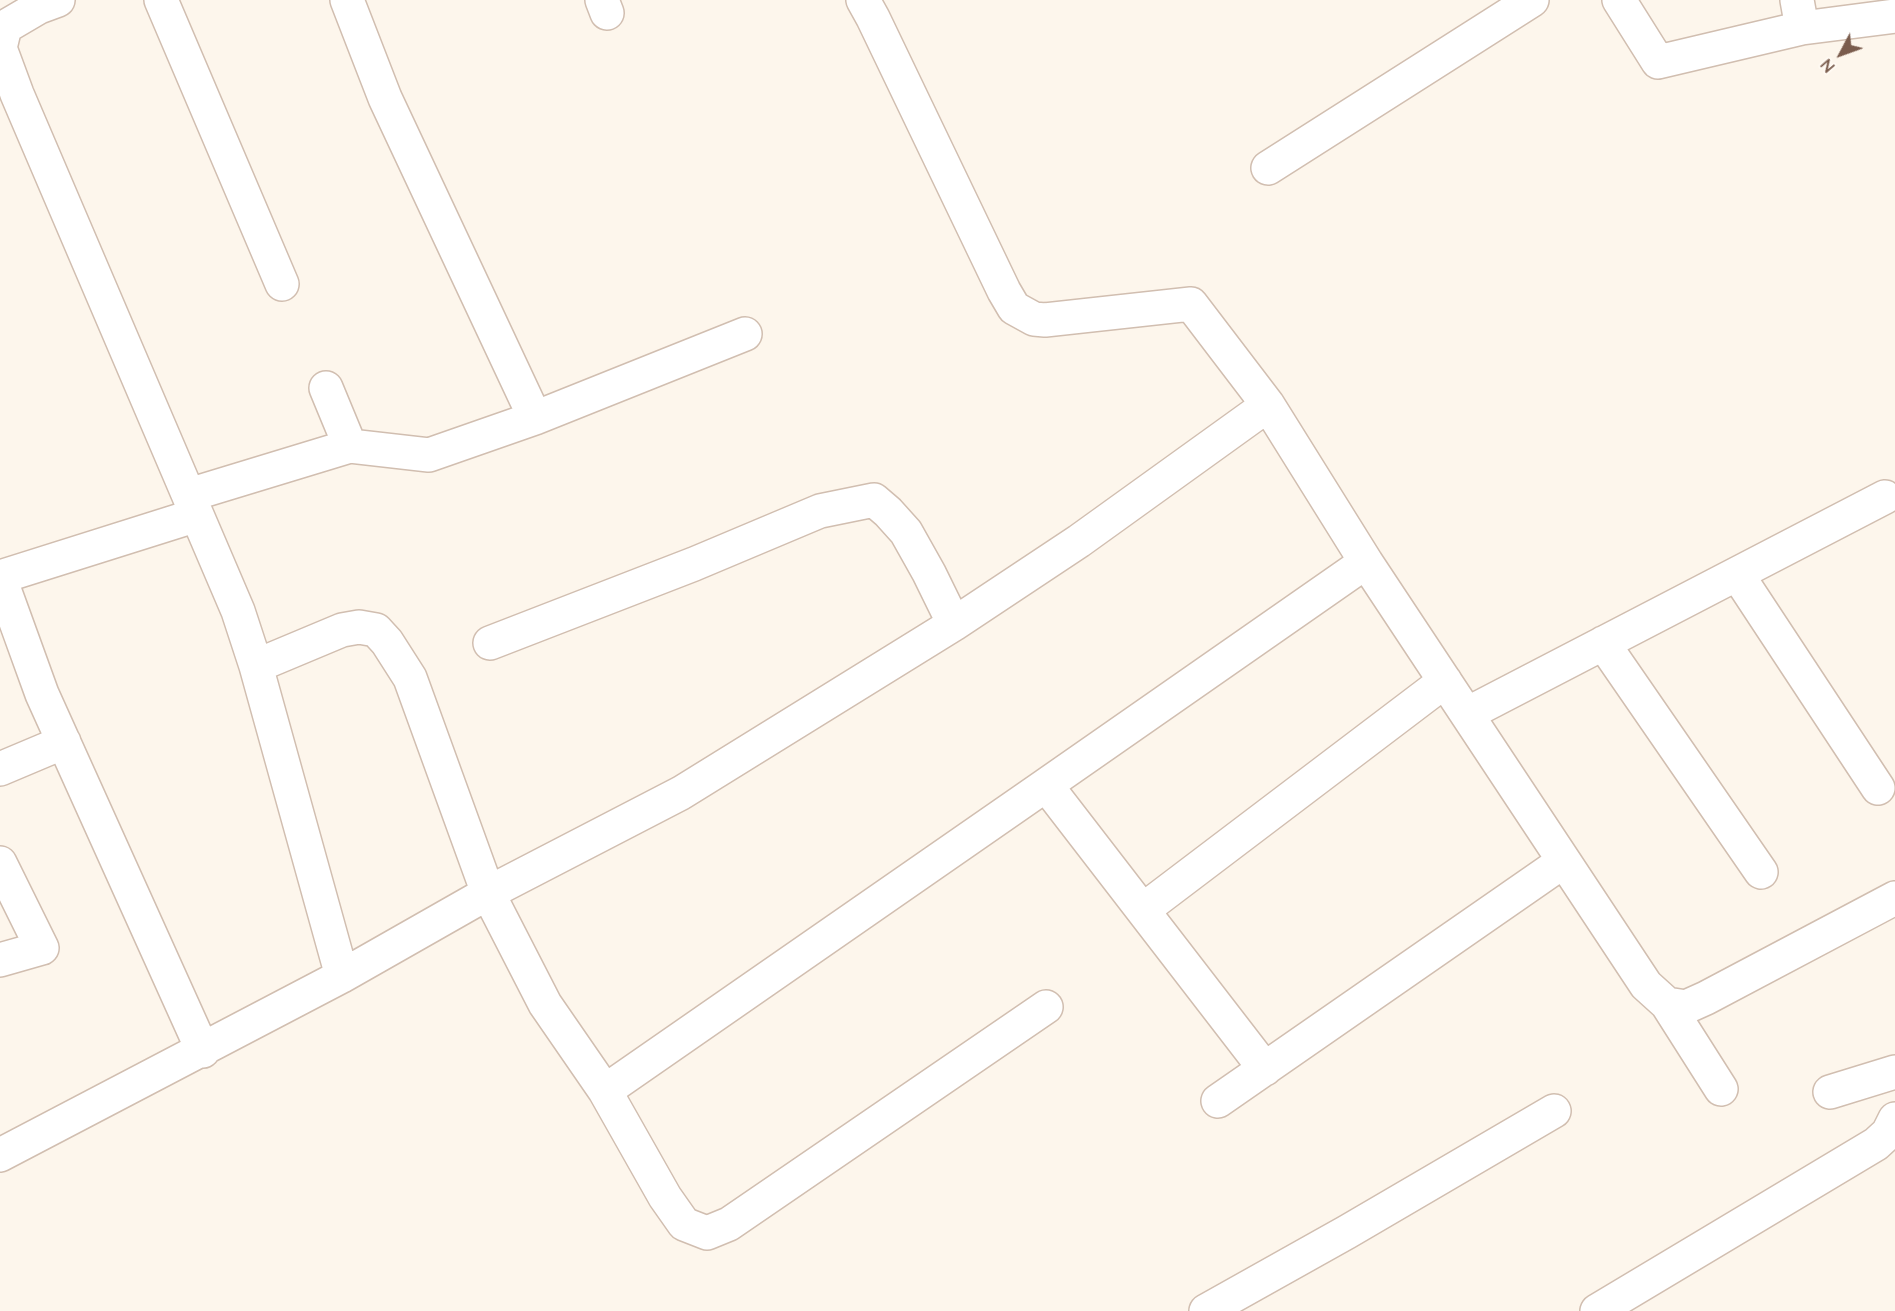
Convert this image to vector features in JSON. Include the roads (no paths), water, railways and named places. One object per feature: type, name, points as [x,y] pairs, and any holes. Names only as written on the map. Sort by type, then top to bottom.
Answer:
[{"type":"street","points":[[58,0],[39,7],[5,27],[0,48],[17,94],[238,611],[256,666],[342,976]]},
{"type":"street","points":[[161,0],[282,284]]},
{"type":"street","points":[[347,0],[385,98],[535,418]]},
{"type":"street","points":[[863,0],[879,28],[1014,308],[1034,319],[1045,320],[1191,304],[1268,405],[1366,562],[1646,985],[1667,1004],[1721,1089]]},
{"type":"street","points":[[1268,168],[1533,0]]},
{"type":"street","points":[[1619,0],[1658,62],[1800,14],[1895,16]]},
{"type":"street","points":[[203,1050],[42,694],[0,577],[350,446],[429,454],[535,418],[745,334]]},
{"type":"street","points":[[326,388],[350,446]]},
{"type":"street","points":[[0,1155],[203,1050],[342,976],[488,893],[681,793],[954,624],[1079,541],[1268,405]]},
{"type":"street","points":[[1467,714],[1885,497]]},
{"type":"street","points":[[490,643],[694,564],[820,511],[874,500],[906,532],[954,624]]},
{"type":"street","points":[[605,1091],[1366,562]]},
{"type":"street","points":[[1737,574],[1878,788]]},
{"type":"street","points":[[256,666],[342,630],[359,627],[376,630],[387,642],[410,678],[488,893],[544,1004],[605,1091],[665,1197],[684,1224],[707,1233],[729,1224],[1046,1006]]},
{"type":"street","points":[[1603,643],[1761,872]]},
{"type":"street","points":[[1143,910],[1445,681]]},
{"type":"street","points":[[0,769],[64,742]]},
{"type":"street","points":[[1046,785],[1265,1069]]},
{"type":"street","points":[[1218,1101],[1564,861]]},
{"type":"street","points":[[0,863],[42,948],[0,960]]},
{"type":"street","points":[[1667,1004],[1686,1006],[1706,998],[1895,898]]},
{"type":"street","points":[[1830,1092],[1895,1072]]},
{"type":"street","points":[[1206,1311],[1554,1111]]},
{"type":"street","points":[[1597,1311],[1876,1144],[1888,1133],[1895,1119]]}]
